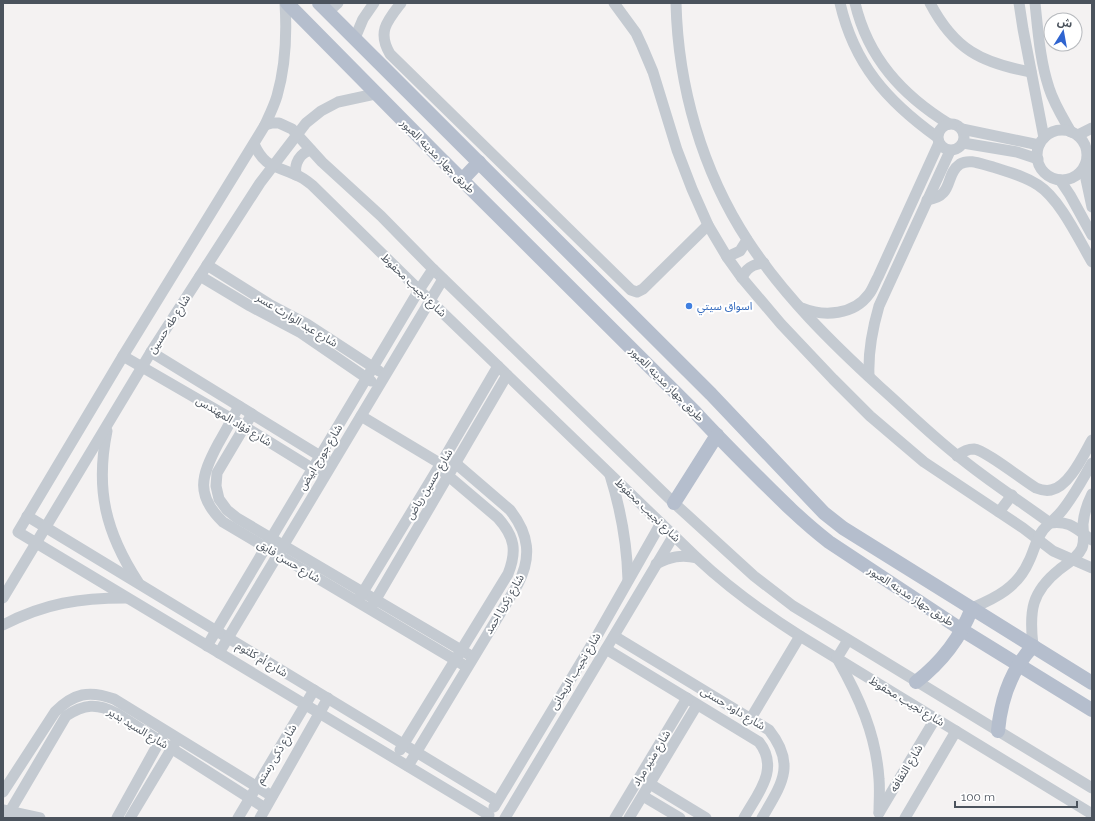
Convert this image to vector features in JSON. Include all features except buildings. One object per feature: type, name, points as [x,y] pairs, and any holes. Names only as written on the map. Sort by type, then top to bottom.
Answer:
[{"type":"main road","name":"طريق جهاز مدينه العبور","points":[[286,3],[375,94],[694,411],[791,511],[810,528],[962,630],[1092,710]]},
{"type":"main road","name":"طريق جهاز مدينه العبور","points":[[328,6],[355,38],[711,394],[824,513],[843,528],[1092,683]]},
{"type":"main road","points":[[462,180],[479,162]]},
{"type":"main road","points":[[694,411],[711,394]]},
{"type":"main road","points":[[674,503],[717,435]]},
{"type":"main road","points":[[916,682],[949,651],[962,630],[972,608]]},
{"type":"main road","points":[[998,731],[1002,702],[1009,682],[1019,664],[1033,646]]},
{"type":"street","name":"شارع طه حسين","points":[[18,532],[123,356],[265,125],[276,98],[284,66],[287,33],[286,3]]},
{"type":"street","points":[[355,38],[363,19],[374,3]]},
{"type":"street","points":[[401,3],[385,26],[384,36],[386,46],[390,54],[631,290],[637,292],[643,290],[708,225]]},
{"type":"street","points":[[615,3],[636,33],[653,72],[677,150],[708,225],[727,257],[742,278],[781,324],[870,416],[924,462],[1038,538],[1054,551],[1092,568]]},
{"type":"street","points":[[676,3],[679,49],[684,78],[698,135],[718,186],[733,215],[764,263],[800,307],[869,376],[957,456],[1050,523]]},
{"type":"street","points":[[840,3],[852,43],[871,74],[901,109],[938,140],[941,147],[950,151],[959,148],[963,143],[964,134],[962,129]]},
{"type":"street","points":[[855,3],[864,32],[883,66],[897,84],[930,112],[949,124],[958,126],[962,129],[1042,142]]},
{"type":"street","points":[[930,3],[947,30],[972,52],[986,60],[1002,66],[1031,72]]},
{"type":"street","points":[[1019,3],[1042,142],[1038,159],[1040,165],[1048,175],[1060,180],[1072,178],[1082,170],[1088,156]]},
{"type":"street","points":[[1035,3],[1042,57],[1049,88],[1061,115],[1075,134],[1084,142],[1088,156],[1086,179],[1092,207]]},
{"type":"street","name":"شارع طه حسين","points":[[3,598],[150,352],[260,183],[306,123],[321,111],[338,102],[375,94]]},
{"type":"street","name":"شارع نجيب محفوظ","points":[[265,125],[279,123],[292,129],[298,134],[322,162],[381,216],[433,269],[674,503],[754,576],[793,606],[1092,788]]},
{"type":"street","points":[[800,307],[818,313],[836,313],[860,303],[869,294],[878,277],[938,140],[941,128],[949,124]]},
{"type":"street","points":[[1042,142],[1048,134],[1057,130],[1075,134],[1092,128]]},
{"type":"street","points":[[963,143],[1017,152],[1038,159]]},
{"type":"street","name":"شارع نجيب محفوظ","points":[[254,144],[261,157],[273,166],[296,175],[312,185],[430,301],[697,558],[746,600],[772,619],[1092,814]]},
{"type":"street","points":[[296,175],[295,166],[298,159],[304,153],[312,150]]},
{"type":"street","points":[[869,376],[870,341],[879,306],[950,151]]},
{"type":"street","points":[[927,200],[940,196],[945,191],[956,169],[966,162],[979,163],[1024,176],[1040,185],[1053,198],[1092,262]]},
{"type":"street","points":[[1060,180],[1092,235]]},
{"type":"street","points":[[727,257],[740,252],[748,240]]},
{"type":"street","points":[[742,278],[748,268],[752,265],[764,263]]},
{"type":"street","name":"شارع عبد الوارث عسر","points":[[207,265],[269,304],[307,324],[386,376]]},
{"type":"street","name":"شارع جورج ابيض","points":[[207,646],[419,290],[433,269]]},
{"type":"street","name":"شارع عبد الوارث عسر","points":[[200,276],[250,306],[301,333],[379,386]]},
{"type":"street","name":"شارع جورج ابيض","points":[[219,653],[444,279]]},
{"type":"street","name":"شارع فؤاد المهندس","points":[[150,352],[333,463]]},
{"type":"street","name":"شارع فؤاد المهندس","points":[[123,356],[232,419],[325,477]]},
{"type":"street","name":"شارع حسين رياض","points":[[360,597],[498,366]]},
{"type":"street","name":"شارع حسين رياض","points":[[373,605],[507,375]]},
{"type":"street","name":"شارع حسن فايق","points":[[239,406],[205,471],[203,485],[206,499],[213,512],[223,522],[281,550],[360,597],[467,667]]},
{"type":"street","name":"شارع حسن فايق","points":[[252,414],[217,473],[216,486],[219,499],[227,510],[268,543]]},
{"type":"street","points":[[361,416],[442,462]]},
{"type":"street","points":[[109,422],[103,450],[102,478],[104,507],[112,534],[124,560],[139,584]]},
{"type":"street","points":[[957,456],[968,450],[974,449],[980,451],[1036,488],[1052,490],[1066,481],[1092,440]]},
{"type":"street","name":"شارع زكريا احمد","points":[[408,766],[522,575],[526,564],[526,540],[522,529],[510,510],[456,464],[442,462]]},
{"type":"street","name":"شارع زكريا احمد","points":[[395,758],[508,574],[514,551],[512,538],[506,527],[498,518],[449,476],[442,462]]},
{"type":"street","points":[[972,608],[995,598],[1015,583],[1023,573],[1043,530],[1068,503],[1092,463]]},
{"type":"street","points":[[609,473],[623,522],[628,559],[628,581]]},
{"type":"street","points":[[1033,646],[1031,615],[1035,601],[1041,588],[1050,577],[1072,560],[1083,547],[1088,537],[1083,525],[1084,512],[1092,494]]},
{"type":"street","points":[[999,512],[1012,495]]},
{"type":"street","name":"شارع أم كلثوم","points":[[27,516],[497,801]]},
{"type":"street","points":[[1050,523],[1058,521],[1066,522],[1074,526],[1088,537]]},
{"type":"street","name":"شارع نجيب الريحانى","points":[[488,816],[558,701],[661,523]]},
{"type":"street","name":"شارع أم كلثوم","points":[[18,532],[395,758],[488,816]]},
{"type":"street","name":"شارع نجيب الريحانى","points":[[504,818],[674,535]]},
{"type":"street","points":[[655,565],[676,556],[689,556],[697,558]]},
{"type":"street","points":[[3,624],[33,611],[63,602],[94,598],[126,598]]},
{"type":"street","name":"شارع حسن فايق","points":[[373,605],[473,657]]},
{"type":"street","name":"شارع داود حسنى","points":[[614,636],[769,730],[777,740],[782,751],[784,775],[780,787],[762,818]]},
{"type":"street","points":[[750,718],[800,636]]},
{"type":"street","points":[[848,640],[837,658],[866,715],[875,747],[879,780],[877,816]]},
{"type":"street","name":"شارع داود حسنى","points":[[606,649],[759,742],[765,752],[768,764],[765,780],[744,818]]},
{"type":"street","name":"شارع ذكى رستم","points":[[238,818],[314,690]]},
{"type":"street","name":"شارع السيد بدير","points":[[3,792],[55,712],[64,702],[76,696],[89,694],[102,695],[114,699],[272,796]]},
{"type":"street","name":"شارع ذكى رستم","points":[[262,813],[328,698]]},
{"type":"street","name":"شارع منير مراد","points":[[615,818],[687,698]]},
{"type":"street","points":[[558,701],[570,708]]},
{"type":"street","name":"شارع منير مراد","points":[[629,818],[697,705]]},
{"type":"street","name":"شارع السيد بدير","points":[[6,813],[66,716],[85,706],[107,708],[250,799],[262,813]]},
{"type":"street","points":[[732,726],[740,712]]},
{"type":"street","name":"شارع الثقافه","points":[[877,816],[935,718]]},
{"type":"street","points":[[117,818],[166,731]]},
{"type":"street","points":[[905,818],[956,731]]},
{"type":"street","points":[[130,818],[177,738]]},
{"type":"street","points":[[650,784],[706,818]]},
{"type":"street","points":[[643,796],[680,818]]},
{"type":"street","points":[[6,813],[40,818]]},
{"type":"place","name":"اسواق سيتي","points":[[689,306]]}]
